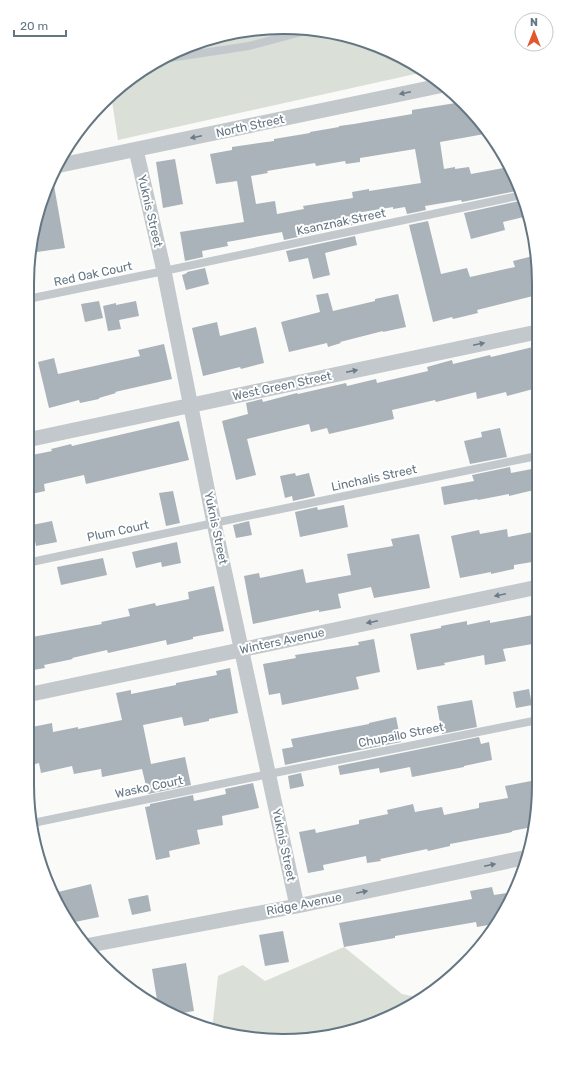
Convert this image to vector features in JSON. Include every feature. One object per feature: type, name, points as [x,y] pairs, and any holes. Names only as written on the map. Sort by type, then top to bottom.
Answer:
[{"type":"street","name":"North Street","points":[[64,164],[437,87]]},
{"type":"street","name":"Yuknis Street","points":[[136,150],[164,271],[214,522],[297,906]]},
{"type":"street","name":"West Green Street","points":[[34,439],[532,333]]},
{"type":"street","name":"Winters Avenue","points":[[34,693],[532,588]]},
{"type":"street","name":"Ridge Avenue","points":[[92,945],[297,906],[521,858]]},
{"type":"lane","points":[[181,56],[249,46],[292,35]]},
{"type":"lane","name":"Ksanznak Street","points":[[164,271],[516,196]]},
{"type":"lane","name":"Red Oak Court","points":[[34,298],[164,271]]},
{"type":"lane","name":"Linchalis Street","points":[[214,522],[532,457]]},
{"type":"lane","name":"Plum Court","points":[[34,561],[214,522]]},
{"type":"lane","name":"Chupailo Street","points":[[269,774],[532,721]]},
{"type":"lane","name":"Wasko Court","points":[[37,822],[269,774]]},
{"type":"shaded area","points":[[283,34],[316,36],[347,42],[363,47],[408,67],[417,73],[118,140],[112,102],[131,85],[159,67],[188,53],[219,42],[250,36]]},
{"type":"shaded area","points":[[344,947],[402,994],[414,997],[408,1001],[363,1021],[347,1026],[316,1032],[283,1034],[250,1032],[213,1024],[218,976],[243,965],[265,981]]},
{"type":"building","points":[[455,103],[483,134],[440,142],[444,169],[469,167],[471,174],[504,168],[514,191],[462,202],[461,200],[425,206],[426,210],[407,214],[405,207],[393,209],[393,207],[350,214],[353,225],[284,240],[282,232],[227,242],[228,246],[202,251],[203,257],[185,261],[180,232],[244,222],[237,181],[216,184],[210,154],[232,150],[232,147],[274,141],[274,139],[339,126],[412,114],[412,110]],"holes":[[[415,149],[421,183],[369,191],[369,189],[352,192],[353,198],[303,206],[304,209],[277,214],[275,201],[256,204],[251,176],[268,173],[267,171],[315,163],[316,166],[345,161],[346,164],[360,162],[360,158]]]},
{"type":"building","points":[[175,159],[183,204],[163,208],[156,162]]},
{"type":"building","points":[[54,186],[65,248],[37,252],[36,248],[42,219]]},
{"type":"building","points":[[518,201],[523,217],[503,222],[505,230],[471,239],[464,213]]},
{"type":"building","points":[[428,221],[441,274],[467,268],[470,277],[515,267],[513,261],[530,257],[532,296],[477,310],[478,313],[433,322],[409,225]]},
{"type":"building","points":[[355,236],[357,245],[325,253],[330,275],[313,279],[308,258],[289,262],[286,251]]},
{"type":"building","points":[[205,268],[209,284],[186,290],[182,275],[187,272]]},
{"type":"building","points":[[328,293],[333,311],[398,294],[406,327],[340,342],[341,343],[328,347],[327,343],[289,352],[281,322],[320,312],[316,295]]},
{"type":"building","points":[[99,301],[103,318],[85,322],[81,304]]},
{"type":"building","points":[[136,301],[139,316],[119,320],[121,329],[108,331],[103,306]]},
{"type":"building","points":[[217,322],[220,336],[256,327],[264,363],[203,376],[192,328]]},
{"type":"building","points":[[164,344],[172,379],[115,392],[116,393],[99,399],[80,403],[79,400],[49,408],[38,362],[54,358],[58,374],[140,356],[138,350]]},
{"type":"building","points":[[532,347],[532,389],[507,396],[506,392],[477,399],[476,392],[436,402],[435,400],[392,410],[394,419],[329,434],[327,428],[311,432],[309,424],[247,439],[256,475],[236,480],[222,421],[248,414],[246,403],[262,399],[263,402],[346,383],[347,386],[376,379],[377,383],[428,371],[427,367],[452,360],[453,364],[490,355],[491,357]]},
{"type":"building","points":[[179,421],[189,460],[86,484],[84,475],[44,484],[45,491],[34,493],[34,455],[52,451],[51,449],[71,444],[72,446]]},
{"type":"building","points":[[500,428],[507,457],[470,464],[464,441],[482,437],[481,432]]},
{"type":"building","points":[[510,467],[511,473],[532,469],[532,490],[509,496],[509,494],[444,505],[441,487],[474,481],[472,475]]},
{"type":"building","points":[[295,473],[296,476],[309,473],[315,496],[293,501],[292,496],[285,498],[280,476]]},
{"type":"building","points":[[173,491],[180,523],[166,526],[159,493]]},
{"type":"building","points":[[344,505],[348,527],[300,537],[295,512],[317,507],[318,510]]},
{"type":"building","points":[[52,521],[57,542],[36,546],[34,525]]},
{"type":"building","points":[[249,521],[252,535],[236,538],[233,525]]},
{"type":"building","points":[[507,529],[508,537],[532,532],[532,562],[514,565],[514,569],[460,578],[451,536],[479,530],[480,534]]},
{"type":"building","points":[[419,534],[430,588],[374,598],[371,587],[338,594],[341,608],[319,612],[319,610],[253,624],[244,576],[259,573],[260,578],[303,569],[306,583],[351,575],[347,554],[393,546],[391,539]]},
{"type":"building","points":[[177,542],[181,563],[162,567],[161,562],[136,568],[132,552]]},
{"type":"building","points":[[103,558],[107,575],[61,585],[57,567]]},
{"type":"building","points":[[214,586],[224,631],[193,637],[193,639],[167,645],[166,640],[108,653],[107,650],[44,665],[45,668],[34,670],[34,637],[102,624],[101,622],[130,616],[128,609],[155,603],[156,606],[189,599],[188,592]]},
{"type":"building","points":[[532,615],[532,644],[503,649],[506,661],[485,665],[484,655],[444,663],[445,665],[417,670],[410,634],[467,621],[467,625],[490,620],[490,623]]},
{"type":"building","points":[[374,639],[380,672],[356,677],[359,689],[282,705],[280,693],[269,695],[263,664],[296,658],[295,655],[359,645],[358,642]]},
{"type":"building","points":[[230,668],[238,713],[184,726],[182,717],[143,725],[151,764],[185,757],[191,785],[148,794],[142,769],[102,777],[101,769],[74,774],[72,766],[41,773],[39,763],[34,764],[34,727],[52,723],[53,732],[78,727],[78,729],[122,720],[116,693],[131,690],[131,694],[176,685],[176,683],[217,675],[216,671]]},
{"type":"building","points":[[529,689],[532,705],[516,708],[513,692]]},
{"type":"building","points":[[472,700],[477,727],[442,734],[437,706]]},
{"type":"building","points":[[396,717],[401,742],[285,765],[282,749],[293,747],[291,739],[369,724]]},
{"type":"building","points":[[479,737],[481,744],[489,742],[492,760],[412,777],[410,767],[380,773],[379,768],[340,775],[338,766]]},
{"type":"building","points":[[301,773],[304,786],[290,789],[288,776]]},
{"type":"building","points":[[531,781],[532,785],[528,828],[450,844],[450,846],[428,851],[427,849],[380,859],[381,861],[367,863],[366,856],[323,865],[324,870],[308,873],[299,832],[315,829],[316,833],[359,824],[359,820],[388,814],[387,810],[413,804],[415,812],[442,807],[444,815],[479,808],[479,803],[508,798],[505,786]]},
{"type":"building","points":[[253,783],[259,808],[222,816],[223,825],[197,830],[200,844],[169,851],[170,857],[156,860],[145,807],[150,806],[150,804],[193,795],[194,801],[226,794],[225,789]]},
{"type":"building","points":[[91,884],[99,917],[75,922],[67,910],[59,892]]},
{"type":"building","points":[[492,887],[494,895],[507,893],[499,910],[489,925],[477,927],[476,922],[395,936],[395,938],[344,947],[339,923],[472,899],[470,891]]},
{"type":"building","points":[[148,895],[151,911],[132,915],[128,899]]},
{"type":"building","points":[[283,931],[289,962],[265,966],[259,935]]},
{"type":"building","points":[[186,963],[194,1011],[183,1013],[157,1000],[152,969]]}]
